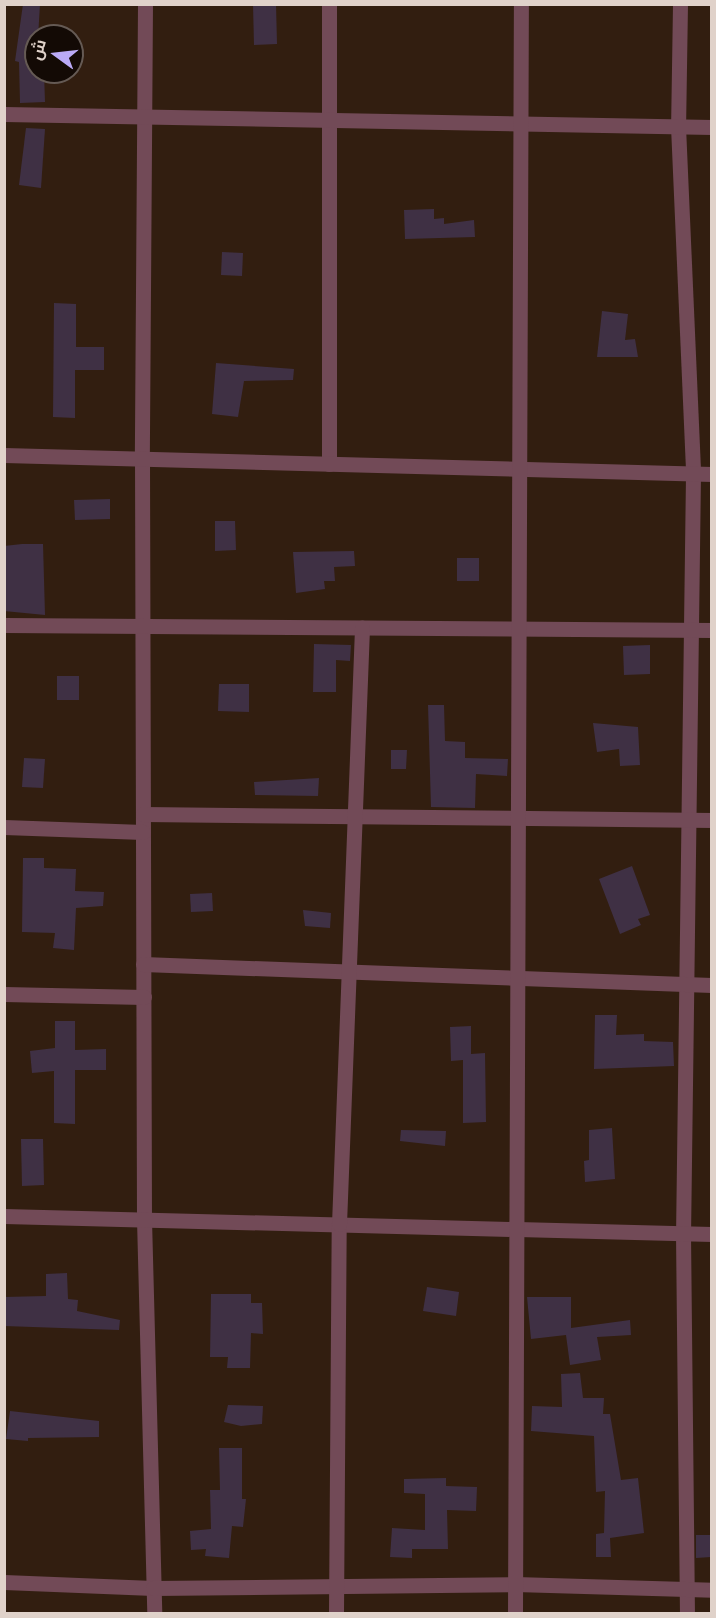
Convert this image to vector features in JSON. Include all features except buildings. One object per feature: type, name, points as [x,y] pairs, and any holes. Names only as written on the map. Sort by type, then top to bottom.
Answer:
[{"type":"street","points":[[145,4],[142,458],[144,1219],[154,1614]]},
{"type":"street","points":[[329,4],[329,464]]},
{"type":"street","points":[[515,1614],[521,4]]},
{"type":"street","points":[[680,4],[678,126],[693,474],[688,629],[690,820],[683,1233],[687,1614]]},
{"type":"street","points":[[4,114],[711,127]]},
{"type":"street","points":[[4,454],[711,474]]},
{"type":"street","points":[[4,625],[711,630]]},
{"type":"street","points":[[336,1614],[339,1224],[362,627]]},
{"type":"street","points":[[143,814],[711,820]]},
{"type":"street","points":[[4,827],[143,832]]},
{"type":"street","points":[[143,964],[711,985]]},
{"type":"street","points":[[4,994],[144,997]]},
{"type":"street","points":[[4,1216],[711,1234]]},
{"type":"street","points":[[4,1582],[153,1588],[336,1584],[515,1584],[711,1590]]}]
